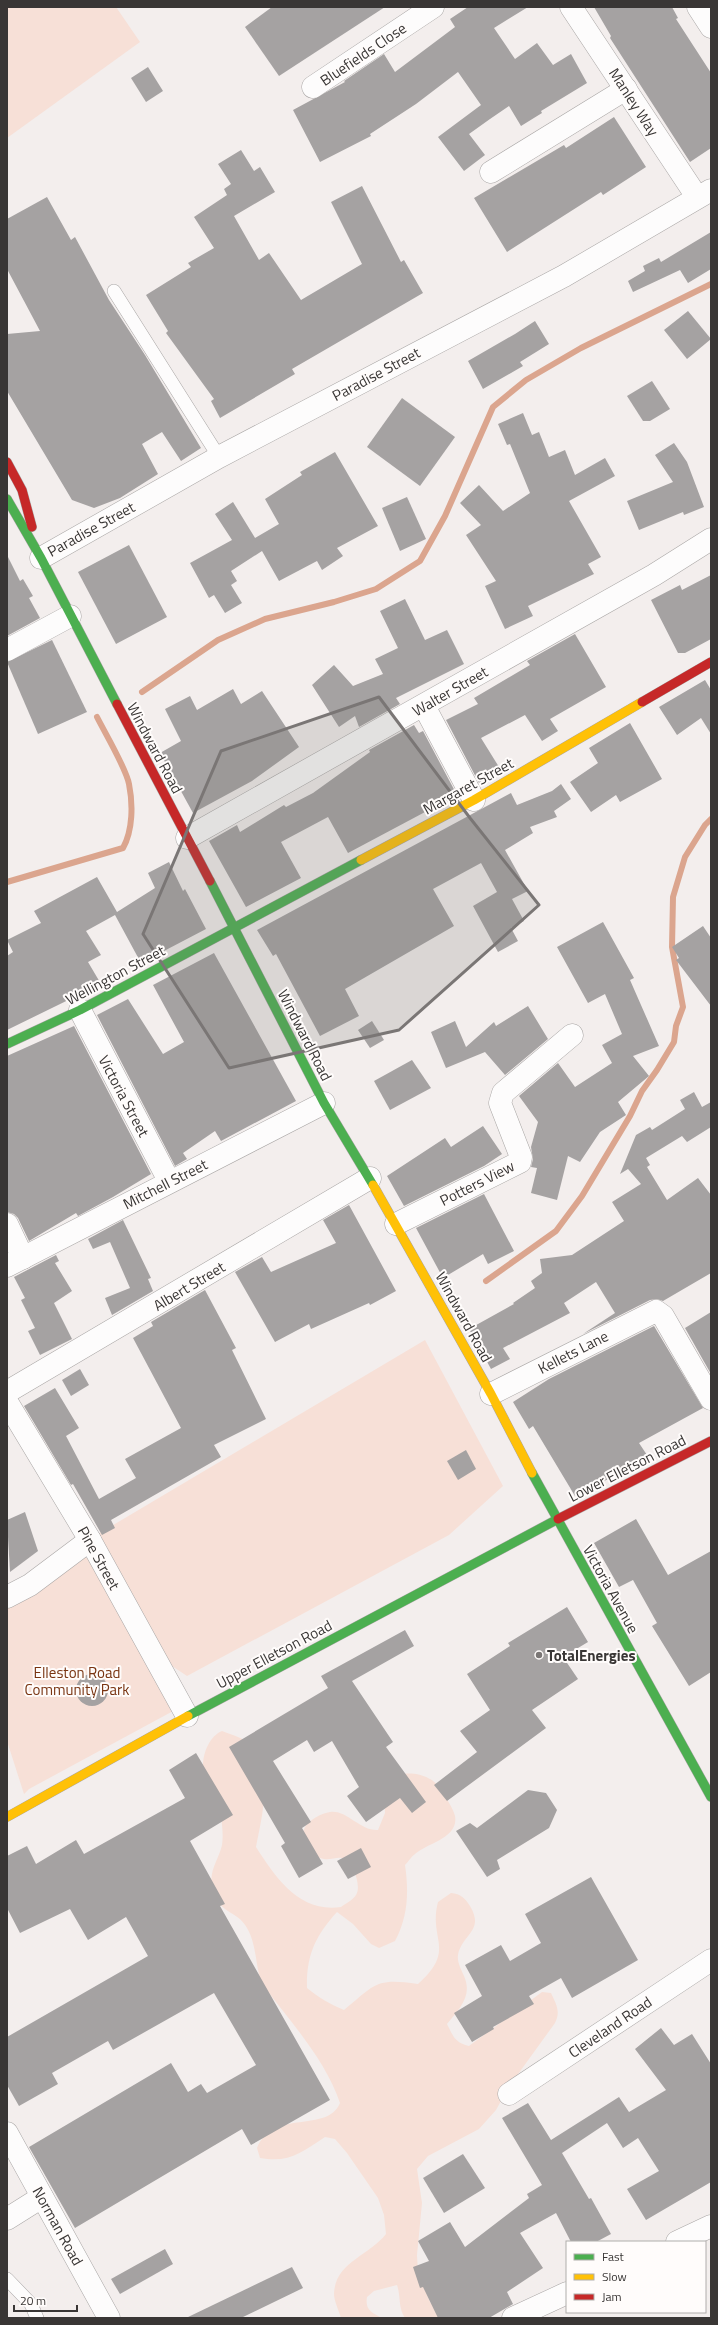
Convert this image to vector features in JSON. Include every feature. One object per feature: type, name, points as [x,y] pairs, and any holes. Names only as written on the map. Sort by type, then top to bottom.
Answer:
[{"type":"main road","name":"Windward Road","points":[[7,462],[22,490],[40,558]]},
{"type":"main road","name":"Windward Road","points":[[7,499],[40,558],[234,927],[324,1102],[370,1178],[491,1394],[556,1520]]},
{"type":"main road","name":"Margaret Street","points":[[234,927],[474,800],[711,662]]},
{"type":"main road","name":"Wellington Street","points":[[7,1044],[80,1010],[234,927]]},
{"type":"main road","name":"Lower Elletson Road","points":[[556,1520],[710,1445]]},
{"type":"main road","name":"Upper Elletson Road","points":[[7,1817],[187,1716],[556,1520]]},
{"type":"main road","name":"Victoria Avenue","points":[[556,1520],[711,1797]]},
{"type":"street","name":"Bluefields Close","points":[[313,87],[433,7]]},
{"type":"street","name":"Manley Way","points":[[571,7],[626,89],[704,194]]},
{"type":"street","points":[[698,7],[711,27]]},
{"type":"street","points":[[491,172],[626,89]]},
{"type":"street","name":"Paradise Street","points":[[40,558],[219,457],[564,276],[704,194]]},
{"type":"street","name":"Walter Street","points":[[187,838],[424,706],[654,575],[711,539]]},
{"type":"street","points":[[7,650],[70,616]]},
{"type":"street","points":[[424,706],[474,800]]},
{"type":"street","name":"Victoria Street","points":[[80,1010],[169,1181]]},
{"type":"street","name":"Potters View","points":[[396,1224],[520,1162],[521,1157],[500,1103],[503,1093],[572,1035]]},
{"type":"street","name":"Mitchell Street","points":[[15,1262],[324,1102]]},
{"type":"street","name":"Albert Street","points":[[7,1392],[370,1178]]},
{"type":"street","points":[[7,1224],[15,1262]]},
{"type":"street","name":"Kellets Lane","points":[[491,1394],[656,1311],[663,1316],[711,1399]]},
{"type":"street","name":"Pine Street","points":[[7,1402],[90,1540],[187,1716]]},
{"type":"street","points":[[7,1597],[30,1585],[90,1540]]},
{"type":"street","name":"Cleveland Road","points":[[509,2094],[711,1960]]},
{"type":"street","name":"Norman Road","points":[[7,2133],[109,2318]]},
{"type":"street","points":[[7,2219],[42,2197]]},
{"type":"street","points":[[679,2241],[711,2226]]},
{"type":"street","points":[[514,2318],[566,2293]]},
{"type":"lane","points":[[114,291],[219,457]]},
{"type":"lane","points":[[7,2279],[31,2304],[37,2318]]},
{"type":"highlighted area","points":[[379,697],[470,818],[539,905],[399,1030],[229,1068],[143,934],[221,751]]},
{"type":"green space","points":[[7,7],[116,7],[140,42],[7,138]]},
{"type":"green space","points":[[425,1340],[503,1486],[449,1535],[187,1676],[169,1664],[93,1537]]},
{"type":"green space","name":"Elleston Road Community Park","points":[[78,1556],[90,1559],[175,1710],[29,1789],[24,1794],[7,1741],[7,1603]]},
{"type":"green space","points":[[222,1731],[246,1741],[252,1747],[262,1770],[264,1783],[263,1809],[256,1847],[272,1870],[290,1891],[313,1905],[341,1907],[355,1897],[358,1891],[358,1886],[353,1869],[346,1860],[342,1858],[319,1858],[307,1847],[304,1842],[303,1832],[307,1824],[313,1819],[320,1815],[336,1812],[365,1827],[378,1830],[385,1813],[384,1792],[399,1774],[417,1774],[433,1781],[442,1791],[455,1816],[455,1823],[452,1830],[447,1835],[420,1850],[405,1865],[407,1895],[405,1914],[403,1923],[395,1941],[379,1948],[371,1944],[353,1924],[337,1912],[323,1929],[314,1946],[308,1965],[307,1988],[316,1995],[344,2010],[363,1994],[377,1985],[393,1982],[418,1984],[430,1972],[436,1962],[439,1953],[436,1926],[438,1902],[451,1893],[460,1895],[466,1901],[474,1914],[475,1921],[474,1927],[460,1948],[458,1955],[459,1963],[466,1983],[466,1996],[456,2013],[447,2024],[457,2041],[469,2046],[542,1992],[551,1993],[556,2004],[558,2015],[555,2023],[508,2088],[496,2110],[479,2129],[428,2156],[417,2169],[422,2203],[417,2255],[418,2273],[430,2302],[448,2318],[405,2318],[400,2306],[397,2285],[374,2291],[367,2297],[368,2308],[382,2318],[341,2318],[334,2297],[336,2283],[340,2274],[354,2260],[379,2242],[386,2234],[384,2215],[378,2198],[347,2153],[335,2139],[325,2137],[302,2152],[287,2158],[260,2158],[257,2148],[265,2136],[275,2128],[287,2124],[324,2117],[333,2112],[340,2103],[316,2056],[295,2026],[262,1984],[253,1941],[247,1928],[243,1922],[218,1902],[212,1886],[211,1880],[213,1870],[221,1850],[223,1840],[221,1816],[217,1799],[203,1770],[203,1761],[208,1745],[218,1733]]},
{"type":"building","points":[[272,7],[385,7],[279,76],[245,27]]},
{"type":"building","points":[[468,7],[528,7],[494,28],[515,59],[537,43],[553,65],[571,54],[587,83],[541,111],[542,113],[521,126],[509,106],[469,134],[485,155],[464,171],[438,137],[481,105],[458,72],[416,104],[370,134],[371,136],[320,162],[293,110],[345,82],[344,81],[384,54],[395,72],[455,27],[450,19]]},
{"type":"building","points":[[594,7],[672,7],[678,18],[676,19],[711,73],[711,148],[690,162],[610,38],[611,36]]},
{"type":"building","points":[[148,67],[163,91],[146,102],[131,78]]},
{"type":"building","points":[[614,117],[646,167],[603,195],[601,192],[507,252],[474,198],[564,145],[566,148]]},
{"type":"building","points":[[241,150],[254,171],[260,167],[275,192],[234,216],[259,260],[269,253],[301,300],[362,264],[331,202],[362,186],[401,262],[404,260],[423,293],[292,369],[295,374],[220,418],[211,401],[214,399],[166,333],[168,331],[146,295],[191,267],[188,263],[214,248],[194,217],[227,195],[224,189],[231,184],[218,164]]},
{"type":"building","points":[[47,197],[71,240],[75,237],[109,300],[145,355],[201,448],[181,461],[162,432],[142,444],[158,474],[120,498],[94,508],[72,500],[7,391],[7,334],[40,331],[7,269],[7,219]]},
{"type":"building","points":[[711,232],[711,269],[688,283],[680,270],[633,292],[628,281],[645,271],[643,266],[659,258],[661,262]]},
{"type":"building","points":[[688,311],[711,339],[687,359],[664,330]]},
{"type":"building","points":[[535,321],[549,344],[520,362],[523,366],[483,389],[468,361]]},
{"type":"building","points":[[652,381],[670,409],[650,421],[643,421],[627,396]]},
{"type":"building","points":[[402,398],[455,437],[420,486],[367,447]]},
{"type":"building","points":[[523,413],[532,435],[539,432],[549,457],[565,450],[575,475],[605,458],[615,476],[569,501],[601,557],[588,564],[594,574],[528,606],[533,616],[505,629],[485,586],[496,581],[466,535],[481,525],[460,503],[479,485],[503,511],[530,493],[510,444],[507,445],[498,424]]},
{"type":"building","points":[[674,443],[687,462],[704,507],[684,515],[683,512],[639,530],[627,501],[673,482],[655,455]]},
{"type":"building","points":[[335,452],[378,526],[337,548],[343,556],[322,570],[317,561],[279,581],[262,551],[231,571],[237,581],[231,585],[242,603],[225,613],[214,595],[209,598],[190,563],[232,540],[215,514],[233,502],[255,538],[279,524],[265,499],[302,475],[300,472]]},
{"type":"building","points":[[407,497],[426,539],[400,551],[382,508]]},
{"type":"building","points":[[129,545],[167,617],[116,644],[78,572]]},
{"type":"building","points":[[7,555],[20,581],[23,579],[33,596],[29,598],[40,618],[7,636]]},
{"type":"building","points":[[711,575],[711,639],[685,653],[678,653],[651,600],[680,585],[682,590]]},
{"type":"building","points":[[405,599],[425,640],[447,630],[464,664],[396,698],[400,704],[359,727],[355,716],[339,727],[312,685],[334,665],[353,686],[383,674],[375,659],[398,648],[380,611]]},
{"type":"building","points":[[575,634],[606,687],[550,719],[558,731],[542,741],[525,715],[481,738],[499,767],[497,769],[498,771],[479,783],[446,720],[478,704],[474,698],[530,665],[527,661]]},
{"type":"building","points":[[52,640],[87,712],[38,734],[7,662]]},
{"type":"building","points":[[705,680],[711,690],[711,734],[701,718],[677,735],[659,707]]},
{"type":"building","points":[[233,689],[241,704],[262,691],[299,747],[252,781],[193,813],[160,753],[181,741],[165,709],[190,696],[197,710]]},
{"type":"building","points":[[630,723],[662,779],[620,802],[616,795],[591,812],[570,782],[598,763],[589,748]]},
{"type":"building","points":[[414,725],[419,733],[423,731],[457,795],[348,853],[328,817],[281,842],[301,878],[246,907],[209,841],[237,825],[240,832],[284,805],[286,807],[313,793],[370,752],[369,750]]},
{"type":"building","points":[[561,784],[571,799],[554,811],[557,817],[530,827],[533,833],[505,850],[528,891],[512,899],[524,921],[511,928],[518,941],[498,952],[473,906],[497,892],[481,863],[433,889],[454,926],[345,989],[359,1016],[320,1036],[276,954],[273,956],[257,930],[511,793],[517,805],[552,791]]},
{"type":"building","points":[[169,862],[183,891],[185,889],[206,929],[141,963],[115,915],[86,931],[101,955],[88,962],[101,984],[7,1030],[7,956],[13,952],[7,940],[41,923],[34,911],[97,877],[117,912],[155,888],[148,873]]},
{"type":"building","points":[[603,922],[634,978],[630,980],[659,1046],[633,1056],[649,1076],[618,1102],[626,1115],[600,1132],[580,1162],[568,1156],[557,1200],[531,1193],[537,1168],[531,1167],[533,1159],[531,1147],[538,1122],[519,1096],[558,1063],[575,1087],[612,1063],[602,1045],[622,1034],[605,994],[588,1003],[557,947]]},
{"type":"building","points":[[703,926],[711,938],[711,1006],[676,960],[679,958],[672,947]]},
{"type":"building","points":[[214,953],[296,1101],[221,1141],[215,1131],[183,1153],[187,1159],[175,1166],[97,1015],[128,999],[163,1054],[184,1042],[153,985]]},
{"type":"building","points":[[528,1006],[548,1039],[505,1075],[485,1052],[446,1068],[431,1032],[455,1021],[466,1047],[494,1022],[496,1026]]},
{"type":"building","points":[[372,1021],[384,1040],[370,1048],[358,1030]]},
{"type":"building","points":[[74,1026],[151,1174],[78,1216],[76,1213],[29,1241],[18,1218],[14,1214],[7,1212],[7,1056]]},
{"type":"building","points":[[412,1060],[431,1088],[390,1110],[374,1081]]},
{"type":"building","points":[[694,1092],[702,1107],[711,1102],[711,1127],[687,1142],[682,1136],[646,1158],[650,1165],[647,1167],[667,1200],[698,1178],[711,1195],[711,1273],[663,1301],[657,1299],[650,1300],[583,1334],[615,1313],[596,1282],[564,1303],[570,1313],[503,1348],[510,1359],[491,1369],[469,1329],[514,1304],[513,1303],[535,1288],[531,1281],[542,1273],[540,1259],[572,1255],[624,1221],[612,1202],[641,1184],[628,1169],[620,1174],[636,1135],[650,1127],[652,1130],[685,1109],[680,1100]]},
{"type":"building","points":[[483,1126],[502,1154],[484,1166],[404,1206],[387,1176],[445,1138],[451,1147]]},
{"type":"building","points":[[484,1194],[514,1251],[488,1264],[483,1254],[443,1278],[416,1228]]},
{"type":"building","points":[[349,1205],[396,1291],[370,1305],[369,1303],[311,1329],[309,1324],[275,1342],[235,1272],[262,1257],[271,1272],[336,1243],[323,1220]]},
{"type":"building","points":[[123,1220],[151,1278],[148,1279],[153,1291],[112,1315],[105,1298],[130,1288],[110,1242],[93,1249],[88,1239]]},
{"type":"building","points":[[56,1255],[59,1261],[55,1263],[72,1291],[54,1303],[72,1339],[40,1355],[28,1331],[35,1328],[21,1300],[25,1298],[14,1277]]},
{"type":"building","points":[[205,1290],[236,1348],[232,1350],[266,1419],[214,1445],[221,1457],[111,1520],[115,1528],[102,1535],[73,1484],[71,1485],[24,1406],[55,1388],[79,1428],[66,1436],[99,1499],[136,1478],[125,1459],[181,1428],[133,1338],[153,1326],[151,1322]]},
{"type":"building","points":[[711,1312],[711,1374],[685,1328]]},
{"type":"building","points":[[654,1326],[703,1408],[639,1443],[649,1458],[575,1496],[533,1426],[529,1429],[513,1402],[549,1379]]},
{"type":"building","points":[[80,1369],[89,1385],[71,1396],[62,1380]]},
{"type":"building","points":[[466,1450],[476,1469],[458,1480],[447,1461]]},
{"type":"building","points":[[25,1512],[38,1551],[10,1572],[7,1520]]},
{"type":"building","points":[[636,1519],[668,1575],[711,1551],[711,1672],[689,1686],[652,1626],[657,1623],[633,1580],[619,1587],[594,1543]]},
{"type":"building","points":[[567,1607],[588,1642],[563,1657],[578,1679],[532,1710],[546,1728],[447,1801],[434,1785],[477,1752],[460,1731],[490,1710],[467,1674],[510,1646],[508,1643]]},
{"type":"building","points":[[405,1630],[414,1646],[352,1681],[393,1742],[386,1747],[426,1802],[412,1813],[400,1798],[366,1822],[347,1796],[359,1787],[332,1741],[314,1752],[307,1740],[273,1761],[311,1822],[302,1828],[323,1864],[299,1878],[281,1846],[285,1843],[229,1747],[328,1688],[321,1676]]},
{"type":"building","points":[[89,1674],[95,1674],[104,1678],[108,1690],[104,1702],[95,1706],[89,1706],[80,1702],[76,1693],[76,1687],[80,1678]]},
{"type":"building","points":[[196,1753],[233,1815],[190,1841],[225,1904],[220,1906],[330,2100],[251,2145],[242,2129],[75,2228],[29,2147],[171,2063],[188,2092],[201,2084],[207,2093],[256,2065],[214,1993],[113,2050],[108,2041],[52,2073],[58,2084],[19,2106],[7,2085],[7,2037],[148,1956],[126,1917],[88,1940],[70,1909],[20,1933],[7,1908],[7,1856],[27,1846],[36,1864],[76,1840],[84,1854],[185,1798],[169,1770]]},
{"type":"building","points":[[528,1790],[546,1793],[557,1810],[549,1828],[497,1860],[500,1869],[487,1877],[456,1831],[470,1823],[477,1828]]},
{"type":"building","points":[[361,1848],[371,1867],[348,1879],[337,1861]]},
{"type":"building","points":[[591,1877],[638,1960],[572,1998],[561,1978],[529,1996],[534,2004],[493,2027],[494,2029],[472,2042],[454,2013],[482,1996],[465,1965],[501,1945],[510,1961],[541,1943],[525,1914]]},
{"type":"building","points":[[661,2028],[674,2045],[692,2034],[711,2064],[711,2182],[646,2220],[627,2189],[659,2171],[638,2138],[623,2148],[607,2123],[562,2153],[589,2199],[591,2198],[611,2234],[598,2241],[570,2241],[556,2213],[520,2233],[543,2268],[507,2292],[513,2304],[489,2318],[438,2318],[423,2287],[420,2288],[413,2267],[429,2261],[418,2241],[450,2222],[465,2247],[529,2198],[527,2194],[542,2185],[502,2118],[528,2103],[551,2140],[619,2097],[629,2112],[666,2090],[635,2049]]},
{"type":"building","points":[[463,2154],[485,2188],[444,2213],[423,2178]]},
{"type":"building","points":[[165,2249],[173,2264],[120,2294],[111,2279]]},
{"type":"building","points":[[292,2267],[303,2288],[241,2318],[186,2318]]},
{"type":"waterway","points":[[142,692],[218,640],[265,619],[334,602],[376,589],[420,561],[445,516],[493,407],[526,380],[581,348],[711,284]]},
{"type":"waterway","points":[[7,882],[123,848],[129,833],[131,817],[129,784],[120,760],[97,717]]},
{"type":"waterway","points":[[486,1281],[556,1231],[582,1196],[630,1116],[642,1091],[674,1042],[676,1026],[683,1007],[672,947],[673,897],[685,857],[705,825],[711,819]]},
{"type":"traffic: fast","points":[[7,499],[41,558],[117,704]]},
{"type":"traffic: fast","points":[[7,1044],[80,1010],[361,860]]},
{"type":"traffic: fast","points":[[210,881],[324,1103],[373,1185]]},
{"type":"traffic: fast","points":[[532,1473],[711,1797]]},
{"type":"traffic: fast","points":[[188,1716],[558,1519]]},
{"type":"traffic: slow","points":[[361,860],[474,800],[642,702]]},
{"type":"traffic: slow","points":[[373,1185],[491,1394],[532,1473]]},
{"type":"traffic: slow","points":[[7,1817],[188,1716]]},
{"type":"traffic: jam","points":[[7,462],[22,490],[32,527]]},
{"type":"traffic: jam","points":[[642,702],[711,662]]},
{"type":"traffic: jam","points":[[117,704],[210,881]]},
{"type":"traffic: jam","points":[[558,1519],[711,1441]]},
{"type":"place","name":"TotalEnergies","points":[[539,1655]]}]
